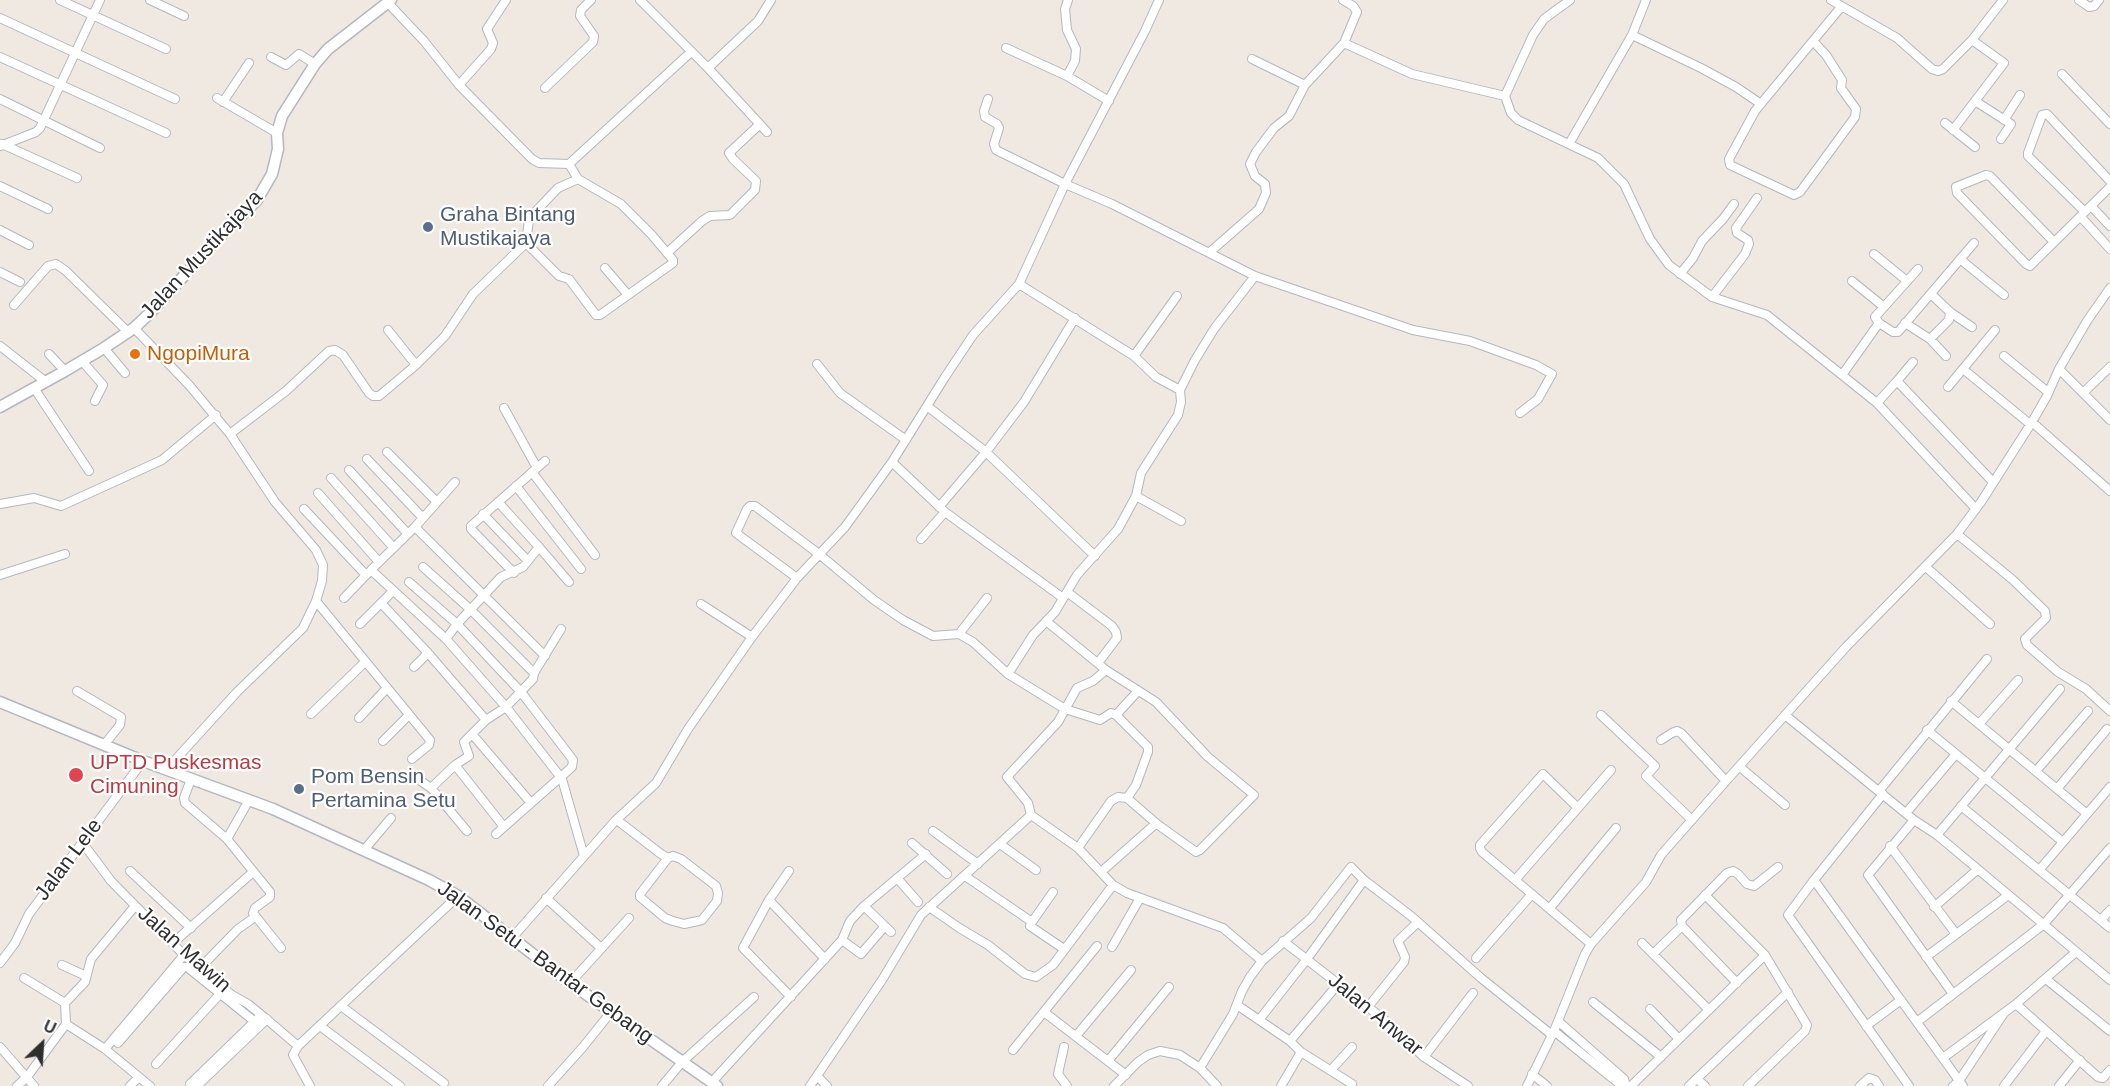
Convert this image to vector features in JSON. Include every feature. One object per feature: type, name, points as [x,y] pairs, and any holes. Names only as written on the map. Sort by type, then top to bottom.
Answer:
[{"type":"main road","name":"Jalan Mustikajaya","points":[[0,406],[66,371],[131,330],[257,200],[272,174],[278,149],[277,133],[282,116],[315,64],[328,49],[389,1]]},
{"type":"main road","name":"Jalan Setu - Bantar Gebang","points":[[0,702],[143,761],[249,800],[403,867],[458,896],[570,983],[714,1084]]},
{"type":"street","points":[[60,0],[166,49]]},
{"type":"street","points":[[1,144],[36,132],[61,85],[100,0]]},
{"type":"street","points":[[150,0],[184,16]]},
{"type":"street","points":[[459,85],[491,49],[493,43],[487,29],[506,0]]},
{"type":"street","points":[[544,88],[593,42],[594,36],[580,16],[581,10],[591,0]]},
{"type":"street","points":[[640,0],[708,68],[767,132]]},
{"type":"street","points":[[1067,76],[1075,61],[1076,49],[1067,30],[1065,9],[1068,0]]},
{"type":"street","points":[[512,938],[617,820],[656,783],[688,729],[752,637],[797,578],[845,527],[892,462],[974,335],[1019,284],[1065,184],[1159,0]]},
{"type":"street","points":[[1570,0],[1544,19],[1533,35],[1505,96],[1514,117],[1598,158],[1624,184],[1650,239],[1669,265],[1712,297],[1767,315],[1877,403],[1976,509]]},
{"type":"street","points":[[1569,144],[1632,35],[1646,0]]},
{"type":"street","points":[[1831,0],[1897,38],[1932,69],[1938,71],[1943,69],[1972,40],[2003,0]]},
{"type":"street","points":[[2079,0],[2089,7],[2094,6],[2099,0]]},
{"type":"street","points":[[389,1],[459,85],[532,159],[539,163],[569,164],[691,52]]},
{"type":"street","points":[[708,68],[758,21],[770,1]]},
{"type":"street","points":[[1210,252],[1259,209],[1266,193],[1265,184],[1255,176],[1250,164],[1274,128],[1288,116],[1305,85],[1344,43],[1357,12],[1345,1]]},
{"type":"street","points":[[1813,40],[1842,80],[1841,88],[1856,109],[1855,117],[1800,192],[1794,195],[1728,163],[1761,104],[1813,40],[1840,7]]},
{"type":"street","points":[[0,18],[174,99]]},
{"type":"street","points":[[1632,35],[1701,68],[1761,104]]},
{"type":"street","points":[[1953,130],[2004,63],[1972,40]]},
{"type":"street","points":[[1344,43],[1412,74],[1505,96]]},
{"type":"street","points":[[1006,48],[1067,76],[1109,101]]},
{"type":"street","points":[[271,57],[286,65],[299,54],[315,64]]},
{"type":"street","points":[[0,57],[166,133]]},
{"type":"street","points":[[1252,59],[1305,85]]},
{"type":"street","points":[[249,63],[220,100],[277,133]]},
{"type":"street","points":[[2061,74],[2110,124]]},
{"type":"street","points":[[2004,120],[2020,95]]},
{"type":"street","points":[[0,99],[100,148]]},
{"type":"street","points":[[988,99],[984,111],[985,117],[997,124],[999,128],[994,144],[996,150],[1065,184],[1112,204],[1255,276],[1418,332],[1470,341],[1536,365],[1552,374],[1538,399],[1520,413]]},
{"type":"street","points":[[1975,101],[2011,124],[2001,139]]},
{"type":"street","points":[[2110,182],[2047,114],[2042,115],[2028,156],[2086,212],[2110,249]]},
{"type":"street","points":[[1945,123],[1975,147]]},
{"type":"street","points":[[667,253],[710,216],[730,215],[755,190],[756,181],[729,153],[760,124]]},
{"type":"street","points":[[1,144],[77,178]]},
{"type":"street","points":[[526,243],[560,276],[569,279],[596,315],[600,315],[673,263],[674,260],[621,204],[578,179],[569,164]]},
{"type":"street","points":[[2054,242],[1990,176],[1986,175],[1956,187],[1957,193],[2030,266],[2110,188]]},
{"type":"street","points":[[230,434],[286,391],[329,351],[334,350],[343,356],[369,393],[379,396],[416,365],[445,336],[473,294],[526,243],[529,220],[538,209],[558,189],[578,179]]},
{"type":"street","points":[[0,186],[48,209]]},
{"type":"street","points":[[1712,297],[1745,254],[1749,244],[1748,240],[1737,233],[1736,228],[1757,198]]},
{"type":"street","points":[[1680,274],[1693,258],[1702,241],[1734,204]]},
{"type":"street","points":[[2086,212],[2110,226]]},
{"type":"street","points":[[0,230],[29,245]]},
{"type":"street","points":[[1918,269],[1875,317],[1879,323],[1896,334],[1974,243]]},
{"type":"street","points":[[1874,254],[1907,281]]},
{"type":"street","points":[[1960,259],[2004,295]]},
{"type":"street","points":[[14,305],[48,266],[56,264],[66,271],[131,330],[216,415],[275,502],[321,559],[324,571],[315,601],[303,628],[237,692],[166,770]]},
{"type":"street","points":[[605,268],[628,295]]},
{"type":"street","points":[[0,272],[20,282]]},
{"type":"street","points":[[1008,674],[1077,575],[1118,529],[1137,496],[1141,473],[1178,415],[1181,402],[1180,390],[1214,328],[1255,276]]},
{"type":"street","points":[[1852,281],[1884,306]]},
{"type":"street","points":[[1019,284],[1134,356],[1156,377],[1180,390]]},
{"type":"street","points":[[1527,1086],[1553,1033],[1591,944],[1646,882],[1661,855],[1726,781],[1846,647],[1957,534],[1976,509],[2031,423],[2087,321],[2110,288]]},
{"type":"street","points":[[1931,294],[1950,312],[1972,327]]},
{"type":"street","points":[[1134,356],[1177,296]]},
{"type":"street","points":[[1930,339],[1949,320],[1950,312]]},
{"type":"street","points":[[921,539],[1024,402],[1075,318]]},
{"type":"street","points":[[1842,375],[1879,323]]},
{"type":"street","points":[[1905,323],[1930,339],[1946,356]]},
{"type":"street","points":[[388,330],[416,365]]},
{"type":"street","points":[[1948,387],[1995,330]]},
{"type":"street","points":[[0,346],[45,382]]},
{"type":"street","points":[[104,348],[125,373]]},
{"type":"street","points":[[49,354],[66,371]]},
{"type":"street","points":[[2004,356],[2048,393]]},
{"type":"street","points":[[82,361],[103,385],[95,401]]},
{"type":"street","points":[[1877,403],[1913,362]]},
{"type":"street","points":[[818,364],[840,393],[906,440]]},
{"type":"street","points":[[2083,393],[2110,367]]},
{"type":"street","points":[[1963,369],[2031,423],[2110,491]]},
{"type":"street","points":[[2059,369],[2110,420]]},
{"type":"street","points":[[1897,381],[1993,482]]},
{"type":"street","points":[[34,388],[89,471]]},
{"type":"street","points":[[927,406],[986,452],[1095,555]]},
{"type":"street","points":[[504,408],[534,470],[595,555]]},
{"type":"street","points":[[0,504],[34,498],[61,506],[162,460],[216,415]]},
{"type":"street","points":[[387,452],[437,502]]},
{"type":"street","points":[[367,459],[422,517]]},
{"type":"street","points":[[513,573],[471,529],[483,514],[545,461]]},
{"type":"street","points":[[892,462],[942,510],[1112,626],[1117,638],[1098,663]]},
{"type":"street","points":[[349,470],[407,533]]},
{"type":"street","points":[[331,478],[393,547]]},
{"type":"street","points":[[344,598],[415,527],[454,482]]},
{"type":"street","points":[[516,486],[581,569]]},
{"type":"street","points":[[318,493],[379,562]]},
{"type":"street","points":[[1137,496],[1181,521]]},
{"type":"street","points":[[498,502],[569,582]]},
{"type":"street","points":[[797,578],[736,533],[750,506],[755,506],[819,554],[874,600],[903,620],[933,636],[959,634],[973,642],[1008,674],[1065,709],[1100,720],[1111,713],[1116,715],[1148,747],[1136,786],[1127,798]]},
{"type":"street","points":[[304,509],[369,573],[393,591],[446,639],[506,707],[561,777],[584,856]]},
{"type":"street","points":[[483,514],[528,561]]},
{"type":"street","points":[[415,527],[544,656]]},
{"type":"street","points":[[1957,534],[2013,580],[2045,611],[2046,618],[2025,639],[2027,645],[2058,672],[2086,689],[2110,711]]},
{"type":"street","points":[[446,639],[501,577],[513,573],[539,548]]},
{"type":"street","points":[[0,575],[65,554]]},
{"type":"street","points":[[423,567],[471,610],[534,673]]},
{"type":"street","points":[[1926,567],[1990,624]]},
{"type":"street","points":[[409,582],[457,624],[520,692],[573,760],[572,767],[496,834]]},
{"type":"street","points":[[360,624],[393,591]]},
{"type":"street","points":[[959,634],[987,598]]},
{"type":"street","points":[[315,601],[430,742],[412,759]]},
{"type":"street","points":[[381,603],[486,720]]},
{"type":"street","points":[[701,604],[752,637]]},
{"type":"street","points":[[1046,621],[1106,670],[1156,702],[1208,757],[1254,795],[1196,852],[1127,798],[1118,797],[1111,801],[1078,848]]},
{"type":"street","points":[[431,788],[469,755],[464,742],[486,720],[506,707],[533,679],[534,673],[561,629]]},
{"type":"street","points":[[414,667],[428,653]]},
{"type":"street","points":[[1909,1086],[1788,915],[1927,730],[1987,659]]},
{"type":"street","points":[[311,714],[365,662]]},
{"type":"street","points":[[1106,670],[1093,681],[1077,688],[1058,722],[1007,777],[1028,803],[1031,815],[1078,848],[1113,885],[1127,893],[1224,928],[1262,961]]},
{"type":"street","points":[[1979,724],[2018,680]]},
{"type":"street","points":[[359,718],[387,688]]},
{"type":"street","points":[[1937,835],[2060,689]]},
{"type":"street","points":[[77,691],[121,717],[120,725],[104,745]]},
{"type":"street","points":[[1116,715],[1138,691]]},
{"type":"street","points":[[1952,701],[2086,813]]},
{"type":"street","points":[[2036,771],[2088,711]]},
{"type":"street","points":[[383,741],[410,715]]},
{"type":"street","points":[[1601,715],[1655,766],[1646,776],[1692,820]]},
{"type":"street","points":[[1785,715],[1914,820],[1937,835],[2110,980]]},
{"type":"street","points":[[2057,789],[2107,729]]},
{"type":"street","points":[[1927,730],[2063,842]]},
{"type":"street","points":[[1661,740],[1677,731],[1726,781]]},
{"type":"street","points":[[472,734],[531,803]]},
{"type":"street","points":[[1906,813],[1956,754]]},
{"type":"street","name":"Jalan Lele","points":[[0,963],[15,943],[29,914],[143,761]]},
{"type":"street","points":[[455,765],[504,827]]},
{"type":"street","points":[[1740,767],[1785,805]]},
{"type":"street","points":[[1516,879],[1611,770]]},
{"type":"street","points":[[1577,807],[1543,774],[1480,845],[1482,852],[1591,944]]},
{"type":"street","points":[[412,775],[431,788],[467,831]]},
{"type":"street","points":[[191,779],[184,802],[227,839],[270,895],[255,908],[255,917],[281,948]]},
{"type":"street","points":[[2040,869],[2110,787]]},
{"type":"street","points":[[227,839],[249,800]]},
{"type":"street","points":[[1961,806],[2110,928]]},
{"type":"street","points":[[810,1086],[882,980],[921,915],[1031,815]]},
{"type":"street","points":[[364,850],[391,818]]},
{"type":"street","points":[[617,820],[668,858]]},
{"type":"street","points":[[1914,820],[1868,875],[1953,994]]},
{"type":"street","points":[[1101,872],[1158,824]]},
{"type":"street","points":[[1550,908],[1616,828]]},
{"type":"street","points":[[933,831],[978,864]]},
{"type":"street","name":"Jalan Mawin","points":[[82,842],[111,881],[184,955],[298,1046]]},
{"type":"street","points":[[912,843],[947,874]]},
{"type":"street","points":[[1000,844],[1036,870]]},
{"type":"street","points":[[1890,846],[1956,934]]},
{"type":"street","points":[[1917,1022],[2044,924],[2110,848]]},
{"type":"street","points":[[714,1084],[842,940],[850,921],[864,906],[926,854]]},
{"type":"street","points":[[673,856],[681,859],[716,886],[717,901],[702,920],[684,924],[673,921],[665,918],[640,897],[668,858],[673,856]]},
{"type":"street","points":[[1200,1068],[1237,1005],[1242,990],[1262,961],[1311,918],[1351,867],[1481,978],[1624,1086]]},
{"type":"street","points":[[1737,983],[1682,926],[1681,920],[1726,873],[1732,871],[1738,874],[1747,885],[1754,886],[1778,867]]},
{"type":"street","points":[[1934,907],[1977,870]]},
{"type":"street","points":[[130,871],[191,928]]},
{"type":"street","points":[[789,871],[769,900],[743,948],[791,997]]},
{"type":"street","points":[[173,943],[253,872]]},
{"type":"street","points":[[965,876],[1032,922]]},
{"type":"street","points":[[897,878],[918,902]]},
{"type":"street","points":[[1259,1020],[1364,880]]},
{"type":"street","points":[[1814,880],[1943,1058],[1958,1084],[2004,1013]]},
{"type":"street","points":[[929,907],[988,945],[1025,974],[1036,977],[1053,965],[1113,885]]},
{"type":"street","points":[[1053,892],[1030,926],[1061,947]]},
{"type":"street","points":[[1476,958],[1532,894]]},
{"type":"street","points":[[1705,895],[1765,955],[1806,1020],[1805,1031],[1748,1086]]},
{"type":"street","points":[[310,1086],[293,1055],[298,1046],[458,896]]},
{"type":"street","points":[[1926,957],[2007,896]]},
{"type":"street","points":[[546,898],[601,948]]},
{"type":"street","points":[[1112,947],[1140,898]]},
{"type":"street","points":[[769,900],[825,959]]},
{"type":"street","points":[[17,1086],[27,1077],[66,1024],[65,1003],[85,982],[91,959],[135,906]]},
{"type":"street","points":[[842,940],[861,954],[888,929],[864,906]]},
{"type":"street","points":[[2101,920],[2110,910]]},
{"type":"street","points":[[199,969],[238,929],[255,917]]},
{"type":"street","points":[[570,983],[628,918]]},
{"type":"street","points":[[1368,1007],[1404,962],[1405,957],[1398,941],[1418,922]]},
{"type":"street","points":[[1653,954],[1682,926]]},
{"type":"street","name":"Jalan Anwar","points":[[1283,941],[1339,983],[1424,1057],[1468,1086]]},
{"type":"street","points":[[1642,943],[1709,1010]]},
{"type":"street","points":[[1013,1050],[1097,946]]},
{"type":"street","points":[[1943,1058],[2016,1004],[2076,952]]},
{"type":"street","points":[[105,1048],[184,955]]},
{"type":"street","points":[[1631,1086],[1765,955]]},
{"type":"street","points":[[62,965],[86,976]]},
{"type":"street","points":[[118,1043],[184,967],[187,967],[254,1022]]},
{"type":"street","points":[[1076,1036],[1131,970]]},
{"type":"street","points":[[24,978],[65,1003]]},
{"type":"street","points":[[2046,978],[2110,1031]]},
{"type":"street","points":[[1290,1041],[1339,983]]},
{"type":"street","points":[[1108,1061],[1169,987]]},
{"type":"street","points":[[1689,1086],[1788,992]]},
{"type":"street","points":[[1424,1057],[1473,993]]},
{"type":"street","points":[[156,1064],[219,995]]},
{"type":"street","points":[[662,1086],[682,1062],[754,997]]},
{"type":"street","points":[[1866,1026],[1901,1000]]},
{"type":"street","points":[[1593,1002],[1661,1057]]},
{"type":"street","points":[[2016,1004],[2098,1077],[2108,1082],[2108,1086]]},
{"type":"street","points":[[1237,1005],[1290,1041],[1301,1052],[1352,1084]]},
{"type":"street","points":[[341,1006],[444,1083]]},
{"type":"street","points":[[1650,1009],[1679,1039]]},
{"type":"street","points":[[548,1086],[611,1012]]},
{"type":"street","points":[[1044,1012],[1126,1075]]},
{"type":"street","points":[[193,1085],[254,1022],[265,1018]]},
{"type":"street","points":[[193,1085],[265,1018]]},
{"type":"street","points":[[1558,1021],[1624,1079],[1624,1086]]},
{"type":"street","points":[[66,1024],[105,1048],[150,1086]]},
{"type":"street","points":[[320,1026],[400,1086]]},
{"type":"street","points":[[2004,1086],[2046,1031]]},
{"type":"street","points":[[0,1047],[34,1086]]},
{"type":"street","points":[[1064,1047],[1058,1074],[1067,1086]]},
{"type":"street","points":[[1331,1070],[1352,1047]]},
{"type":"street","points":[[1114,1086],[1148,1055],[1160,1051],[1180,1055],[1200,1068],[1216,1086]]},
{"type":"street","points":[[1281,1086],[1301,1052]]},
{"type":"street","points":[[2059,1086],[2080,1060]]},
{"type":"street","points":[[2103,1078],[2110,1070]]},
{"type":"street","points":[[1532,1074],[1547,1086]]},
{"type":"street","points":[[130,1086],[139,1077]]},
{"type":"street","points":[[818,1077],[827,1086]]},
{"type":"street","points":[[1860,1086],[1869,1078],[1875,1080],[1879,1086]]},
{"type":"street","points":[[1697,1079],[1705,1086]]},
{"type":"place","name":"Graha Bintang Mustikajaya","points":[[428,227]]},
{"type":"place","name":"NgopiMura","points":[[135,354]]},
{"type":"place","name":"UPTD Puskesmas Cimuning","points":[[76,775]]},
{"type":"place","name":"Pom Bensin Pertamina Setu","points":[[299,789]]}]
